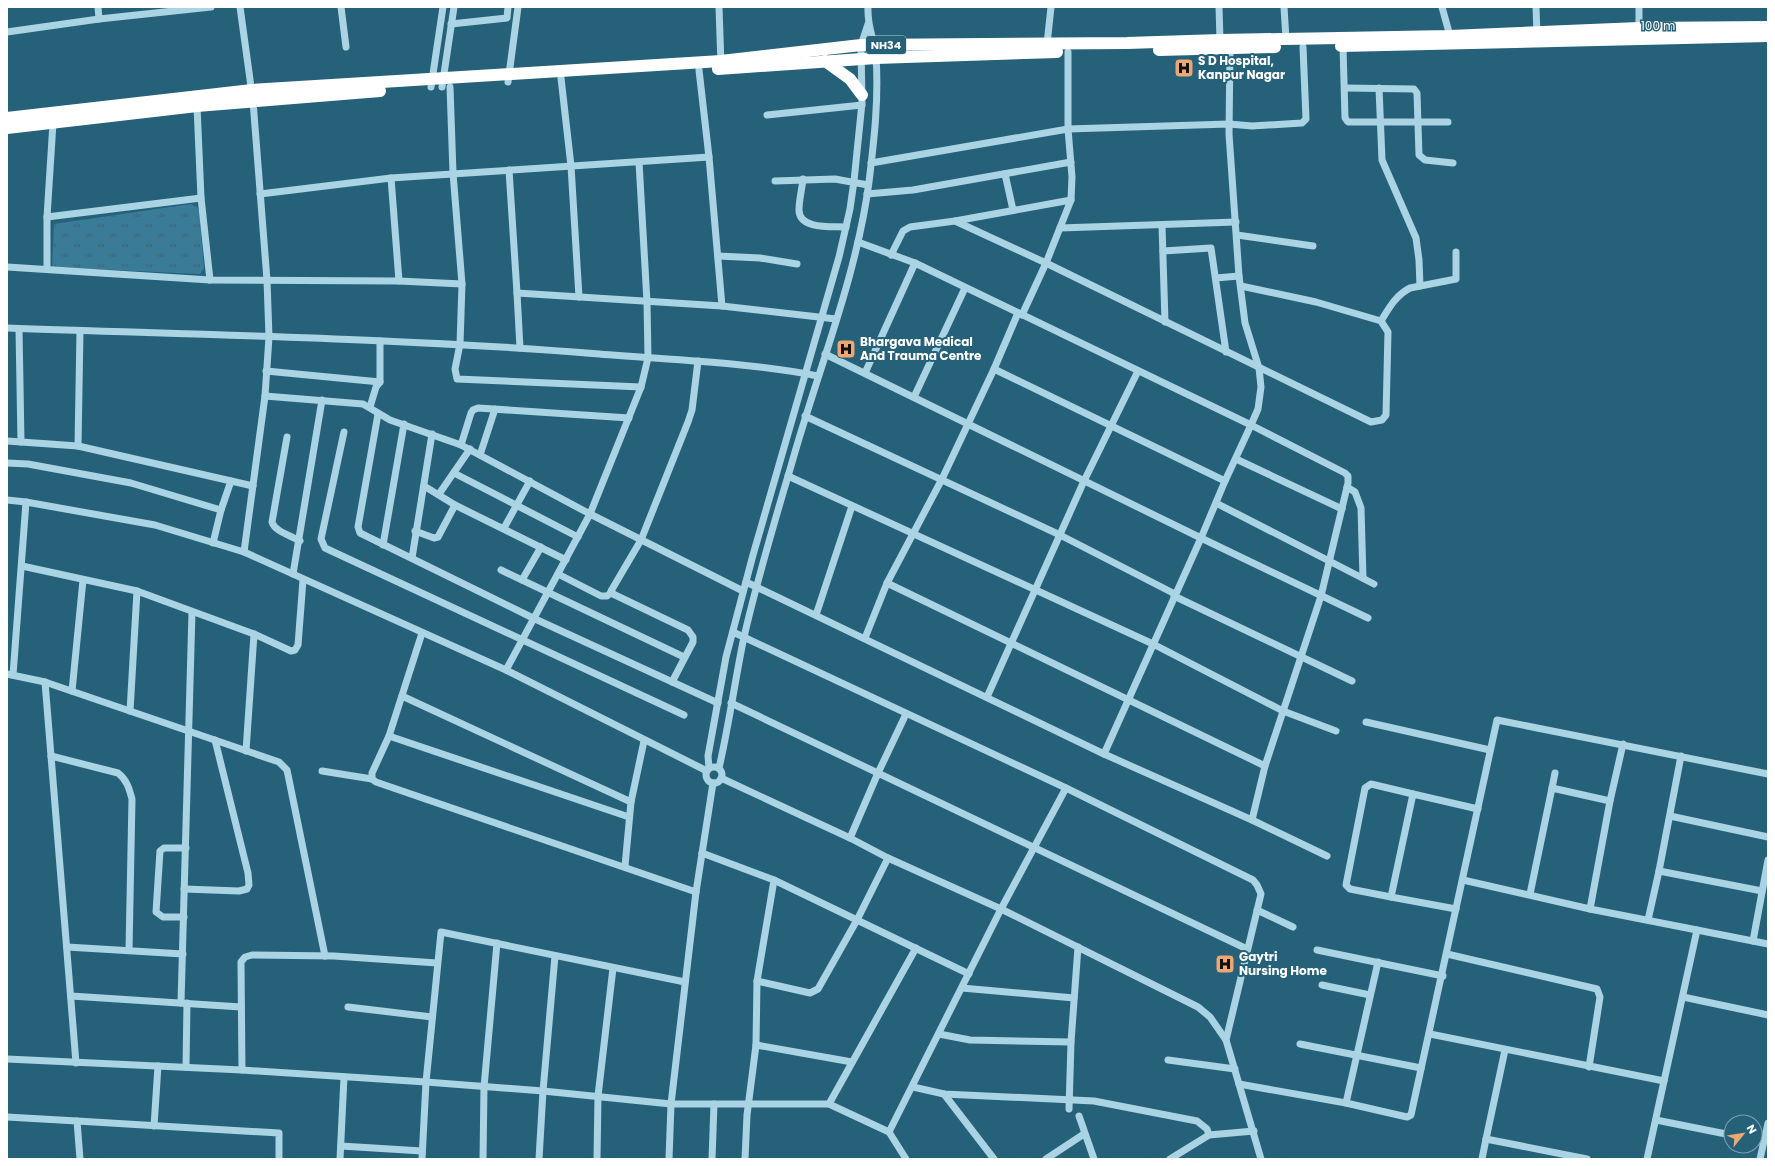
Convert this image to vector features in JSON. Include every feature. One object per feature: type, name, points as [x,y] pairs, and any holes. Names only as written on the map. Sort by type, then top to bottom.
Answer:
[{"type":"highway","name":"NH34","points":[[508,78],[561,78],[699,70],[721,65],[861,45],[1047,44],[1450,36],[1537,36],[1768,27]]},
{"type":"highway","name":"NH34","points":[[1639,33],[1768,36]]},
{"type":"highway","name":"NH34","points":[[7,118],[252,96],[721,65],[862,58],[1068,52],[1449,45],[1537,36]]},
{"type":"highway","points":[[825,61],[850,78],[862,100]]},
{"type":"highway","name":"NH34","points":[[7,128],[197,106],[252,96]]},
{"type":"street","points":[[98,7],[100,19]]},
{"type":"street","points":[[7,32],[168,9],[211,7]]},
{"type":"street","points":[[240,7],[252,96],[267,280],[269,338],[265,396],[244,552]]},
{"type":"street","points":[[341,7],[346,47]]},
{"type":"street","points":[[443,7],[440,84],[453,173],[462,284],[460,344],[455,369],[458,379],[640,387]]},
{"type":"street","points":[[440,84],[454,7]]},
{"type":"street","points":[[451,24],[507,18],[508,7]]},
{"type":"street","points":[[508,78],[518,7]]},
{"type":"street","points":[[719,7],[721,65]]},
{"type":"street","points":[[713,783],[718,782],[722,774],[719,768],[731,703],[757,587],[805,416],[836,319],[858,242],[871,163],[876,94],[876,58],[868,24],[868,7]]},
{"type":"street","points":[[1047,44],[1050,7]]},
{"type":"street","points":[[1219,7],[1220,40]]},
{"type":"street","points":[[1284,7],[1286,39]]},
{"type":"street","points":[[1442,7],[1450,36]]},
{"type":"street","points":[[1536,7],[1537,36]]},
{"type":"street","points":[[1639,7],[1639,33]]},
{"type":"street","points":[[713,783],[707,779],[708,756],[733,632],[804,373],[846,227],[854,181],[862,100],[861,45],[868,24]]},
{"type":"street","points":[[1343,46],[1345,118],[1348,122],[1448,122]]},
{"type":"street","points":[[871,163],[1068,129],[1229,124],[1252,126],[1304,122],[1306,119],[1303,47]]},
{"type":"street","points":[[1104,754],[1258,409],[1261,387],[1260,368],[1246,323],[1239,276],[1229,124],[1230,48]]},
{"type":"street","points":[[865,638],[887,583],[942,479],[1020,314],[1046,263],[1071,200],[1072,177],[1068,129],[1068,52]]},
{"type":"street","points":[[699,70],[709,157],[722,306]]},
{"type":"street","points":[[561,78],[572,166],[579,297]]},
{"type":"street","points":[[1345,88],[1414,88],[1416,93],[1419,155],[1425,160],[1453,163]]},
{"type":"street","points":[[1379,88],[1383,166],[1413,228],[1418,246],[1420,286]]},
{"type":"street","points":[[767,115],[862,100]]},
{"type":"street","points":[[197,106],[201,198],[210,280]]},
{"type":"street","points":[[46,269],[47,217],[53,122]]},
{"type":"street","points":[[260,194],[391,178],[709,157]]},
{"type":"street","points":[[506,670],[590,514],[629,418],[648,358],[647,302],[639,162]]},
{"type":"street","points":[[866,194],[907,190],[1071,162]]},
{"type":"street","points":[[509,170],[520,348]]},
{"type":"street","points":[[1005,174],[1013,210]]},
{"type":"street","points":[[391,178],[399,281]]},
{"type":"street","points":[[775,181],[803,179],[854,181],[868,185]]},
{"type":"street","points":[[803,179],[799,212],[801,218],[810,225],[846,227]]},
{"type":"street","points":[[47,217],[201,198]]},
{"type":"street","points":[[891,255],[903,231],[910,227],[955,221],[1071,200]]},
{"type":"street","points":[[955,221],[1046,263],[1371,422],[1378,422],[1382,420],[1386,415],[1388,336],[1386,327],[1381,321],[1316,302],[1241,286]]},
{"type":"street","points":[[1060,228],[1236,222]]},
{"type":"street","points":[[1162,225],[1165,322]]},
{"type":"street","points":[[1237,235],[1313,246]]},
{"type":"street","points":[[858,242],[914,263],[1251,425],[1346,473],[1348,476],[1347,488],[1321,596],[1265,766],[1252,820]]},
{"type":"street","points":[[1163,251],[1206,247],[1211,248],[1226,352]]},
{"type":"street","points":[[1381,321],[1400,294],[1410,288],[1456,279],[1456,252]]},
{"type":"street","points":[[718,256],[760,258],[796,264]]},
{"type":"street","points":[[865,373],[914,263]]},
{"type":"street","points":[[7,267],[210,280],[399,281],[462,284]]},
{"type":"street","points":[[1216,278],[1239,276]]},
{"type":"street","points":[[914,397],[965,288]]},
{"type":"street","points":[[517,293],[722,306],[836,319]]},
{"type":"street","points":[[7,328],[460,344],[648,358],[698,360],[818,376]]},
{"type":"street","points":[[19,328],[21,442]]},
{"type":"street","points":[[78,446],[80,331]]},
{"type":"street","points":[[370,407],[376,387],[380,382],[380,341]]},
{"type":"street","points":[[825,354],[1368,618]]},
{"type":"street","points":[[558,574],[601,596],[607,596],[612,592],[612,589],[641,540],[692,410],[698,360]]},
{"type":"street","points":[[994,369],[1225,481]]},
{"type":"street","points":[[266,371],[380,382]]},
{"type":"street","points":[[987,697],[1036,591],[1084,481],[1138,371]]},
{"type":"street","points":[[265,396],[363,404],[370,407],[378,414],[462,445],[590,514],[744,591]]},
{"type":"street","points":[[293,574],[300,541],[322,400]]},
{"type":"street","points":[[462,445],[473,410],[478,408],[629,418]]},
{"type":"street","points":[[480,455],[495,409]]},
{"type":"street","points":[[378,414],[358,527],[360,533],[533,618],[718,703]]},
{"type":"street","points":[[805,416],[1060,535],[1175,595],[1352,681]]},
{"type":"street","points":[[382,545],[404,424]]},
{"type":"street","points":[[344,432],[321,539],[324,548],[684,716]]},
{"type":"street","points":[[412,558],[432,434]]},
{"type":"street","points":[[287,437],[272,522],[273,526],[280,531],[300,541]]},
{"type":"street","points":[[7,441],[78,446],[252,486]]},
{"type":"street","points":[[440,494],[470,449]]},
{"type":"street","points":[[1236,459],[1342,509]]},
{"type":"street","points":[[7,463],[28,464],[130,483],[221,510]]},
{"type":"street","points":[[454,473],[578,537]]},
{"type":"street","points":[[788,476],[1153,644],[1283,711],[1336,731]]},
{"type":"street","points":[[213,543],[221,510],[231,481]]},
{"type":"street","points":[[504,528],[518,506],[530,482]]},
{"type":"street","points":[[424,486],[440,494],[455,505],[566,560]]},
{"type":"street","points":[[1347,488],[1355,492],[1361,508],[1363,578]]},
{"type":"street","points":[[7,500],[155,525],[244,552],[293,574],[302,580],[506,670],[644,741],[708,770]]},
{"type":"street","points":[[26,502],[22,566],[10,674],[45,682],[279,762],[287,770],[325,956]]},
{"type":"street","points":[[1216,503],[1374,584]]},
{"type":"street","points":[[416,531],[434,538],[438,537],[455,505]]},
{"type":"street","points":[[816,615],[852,506]]},
{"type":"street","points":[[522,580],[541,547]]},
{"type":"street","points":[[22,566],[138,591],[254,634],[291,651],[295,650],[298,645],[302,580]]},
{"type":"street","points":[[501,570],[684,657]]},
{"type":"street","points":[[72,691],[83,580]]},
{"type":"street","points":[[746,582],[1104,754],[1252,820],[1327,856]]},
{"type":"street","points":[[887,583],[1265,766]]},
{"type":"street","points":[[130,711],[138,591]]},
{"type":"street","points":[[612,592],[688,630],[693,637],[693,642],[672,682]]},
{"type":"street","points":[[186,1067],[183,954],[192,612]]},
{"type":"street","points":[[733,632],[745,636],[906,714],[1066,788],[1253,880],[1261,894],[1226,1040]]},
{"type":"street","points":[[246,751],[254,634]]},
{"type":"street","points":[[372,779],[372,773],[389,736],[422,634]]},
{"type":"street","points":[[45,682],[76,1063]]},
{"type":"street","points":[[402,696],[631,802]]},
{"type":"street","points":[[731,703],[1247,949]]},
{"type":"street","points":[[850,838],[878,773],[906,714]]},
{"type":"street","points":[[1239,1084],[1346,1103],[1410,1117],[1448,954],[1456,909],[1496,721],[1499,719],[1768,774]]},
{"type":"street","points":[[1366,722],[1490,750]]},
{"type":"street","points":[[389,736],[629,817]]},
{"type":"street","points":[[184,889],[239,891],[247,889],[249,885],[248,873],[216,740]]},
{"type":"street","points":[[625,866],[631,802],[644,741]]},
{"type":"street","points":[[1590,909],[1610,801],[1623,744]]},
{"type":"street","points":[[52,756],[118,773],[124,777],[128,784],[132,799],[129,950]]},
{"type":"street","points":[[1648,920],[1681,756]]},
{"type":"street","points":[[708,770],[714,767],[719,768]]},
{"type":"street","points":[[322,771],[372,779],[384,785],[625,866],[696,892]]},
{"type":"street","points":[[1530,894],[1555,773]]},
{"type":"street","points":[[721,778],[850,838],[888,858],[1001,909],[1198,1007],[1210,1017],[1226,1040],[1261,1159]]},
{"type":"street","points":[[669,1159],[670,1104],[696,892],[713,783]]},
{"type":"street","points":[[1456,909],[1350,889],[1346,885],[1365,788],[1371,784],[1478,809]]},
{"type":"street","points":[[889,1132],[913,1087],[1001,909],[1066,788]]},
{"type":"street","points":[[1552,788],[1610,801]]},
{"type":"street","points":[[1391,897],[1413,794]]},
{"type":"street","points":[[1670,816],[1768,837]]},
{"type":"street","points":[[184,917],[163,917],[156,912],[160,851],[164,848],[186,848]]},
{"type":"street","points":[[702,853],[774,880],[969,974]]},
{"type":"street","points":[[757,981],[810,992],[814,991],[820,986],[857,920],[888,858]]},
{"type":"street","points":[[1752,941],[1768,860]]},
{"type":"street","points":[[1659,871],[1762,891]]},
{"type":"street","points":[[746,1159],[749,1104],[756,1045],[757,981],[774,880]]},
{"type":"street","points":[[1463,880],[1530,894],[1590,909],[1768,944]]},
{"type":"street","points":[[1257,910],[1293,927]]},
{"type":"street","points":[[1647,1159],[1697,930]]},
{"type":"street","points":[[422,1159],[426,1082],[441,932],[685,982]]},
{"type":"street","points":[[483,1159],[484,1087],[498,943]]},
{"type":"street","points":[[67,947],[183,954]]},
{"type":"street","points":[[1069,1109],[1071,1042],[1078,947]]},
{"type":"street","points":[[829,1104],[916,948]]},
{"type":"street","points":[[1317,950],[1443,976]]},
{"type":"street","points":[[1448,954],[1597,989],[1600,997],[1589,1066]]},
{"type":"street","points":[[242,1070],[241,962],[245,957],[252,955],[325,956],[438,963]]},
{"type":"street","points":[[539,1159],[543,1091],[555,956]]},
{"type":"street","points":[[1346,1103],[1378,962]]},
{"type":"street","points":[[597,1159],[598,1096],[613,968]]},
{"type":"street","points":[[1322,986],[1370,995]]},
{"type":"street","points":[[962,988],[1074,998]]},
{"type":"street","points":[[71,996],[241,1007]]},
{"type":"street","points":[[1683,997],[1768,1015]]},
{"type":"street","points":[[348,1007],[432,1017]]},
{"type":"street","points":[[939,1034],[964,1039],[1071,1042]]},
{"type":"street","points":[[1430,1034],[1664,1082]]},
{"type":"street","points":[[1300,1044],[1421,1068]]},
{"type":"street","points":[[756,1045],[852,1062]]},
{"type":"street","points":[[1482,1159],[1505,1050]]},
{"type":"street","points":[[7,1059],[242,1070],[426,1082],[543,1091],[670,1104],[829,1104],[889,1132],[906,1159]]},
{"type":"street","points":[[1168,1060],[1235,1069]]},
{"type":"street","points":[[154,1126],[158,1066]]},
{"type":"street","points":[[340,1159],[344,1077]]},
{"type":"street","points":[[913,1087],[944,1094],[1094,1101],[1191,1119],[1207,1129],[1209,1135]]},
{"type":"street","points":[[944,1094],[994,1159]]},
{"type":"street","points":[[712,1159],[714,1104]]},
{"type":"street","points":[[1079,1116],[1084,1134],[1094,1159]]},
{"type":"street","points":[[7,1117],[279,1133],[279,1159]]},
{"type":"street","points":[[1656,1120],[1723,1133]]},
{"type":"street","points":[[77,1121],[80,1159]]},
{"type":"street","points":[[1760,1159],[1768,1123]]},
{"type":"street","points":[[1170,1159],[1182,1155],[1209,1135],[1254,1131]]},
{"type":"street","points":[[1046,1159],[1084,1134]]},
{"type":"street","points":[[1486,1139],[1587,1159]]},
{"type":"street","points":[[341,1146],[422,1151]]},
{"type":"green space","points":[[191,204],[197,207],[199,211],[204,268],[200,274],[52,267],[54,224]]},
{"type":"place","name":"S D Hospital, Kanpur Nagar","points":[[1184,68]]},
{"type":"place","name":"Bhargava Medical And Trauma Centre","points":[[846,349]]},
{"type":"place","name":"Gaytri Nursing Home","points":[[1225,964]]}]
